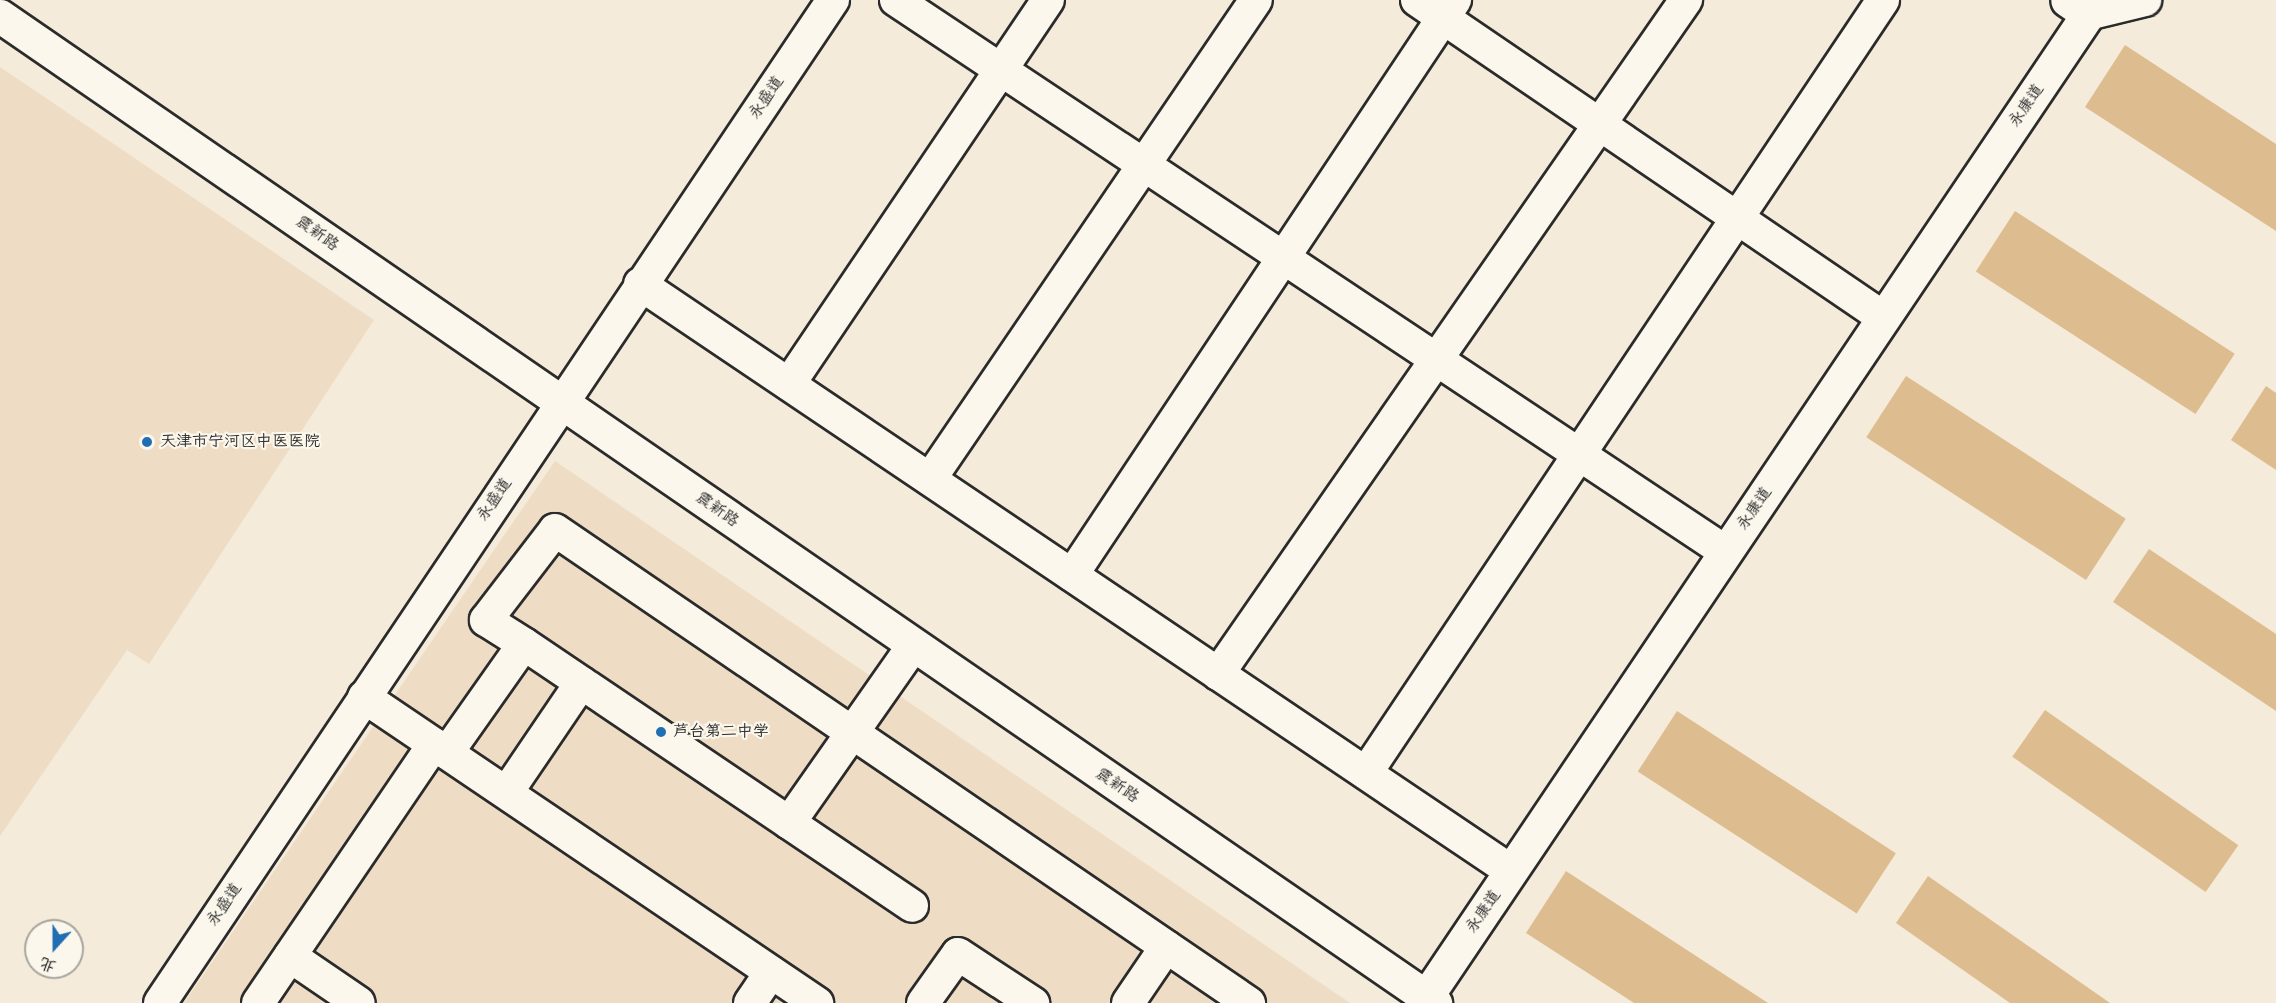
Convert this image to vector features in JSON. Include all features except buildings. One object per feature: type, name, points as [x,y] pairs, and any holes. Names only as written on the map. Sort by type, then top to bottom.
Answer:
[{"type":"street","name":"永盛道","points":[[160,1003],[640,284],[833,0]]},
{"type":"street","points":[[896,0],[1726,552]]},
{"type":"street","points":[[789,384],[1048,0]]},
{"type":"street","points":[[930,479],[1256,0]]},
{"type":"street","points":[[1418,0],[1449,9],[1600,124],[1884,318]]},
{"type":"street","points":[[1218,674],[1686,0]]},
{"type":"street","points":[[1366,773],[1883,0]]},
{"type":"street","points":[[2078,7],[2145,0]]},
{"type":"street","name":"永康道","points":[[1428,1001],[1511,871],[1884,318],[2078,7]]},
{"type":"street","points":[[1072,575],[1449,9]]},
{"type":"street","name":"震新路","points":[[3,13],[1428,1001]]},
{"type":"street","points":[[640,284],[1511,871]]},
{"type":"street","points":[[912,906],[486,620],[555,530],[1249,1003]]},
{"type":"street","points":[[258,1003],[440,748],[524,644]]},
{"type":"street","points":[[789,823],[913,646]]},
{"type":"street","points":[[507,792],[581,683]]},
{"type":"street","points":[[364,697],[817,1003]]},
{"type":"street","points":[[1128,1003],[1166,946]]},
{"type":"street","points":[[923,1003],[958,954],[1034,1003]]},
{"type":"street","points":[[290,956],[358,1003]]},
{"type":"street","points":[[750,1003],[771,972]]},
{"type":"shaded area","name":"天津市宁河区中医医院","points":[[0,67],[374,320],[149,664],[127,650],[0,836]]},
{"type":"shaded area","name":"芦台第二中学","points":[[555,461],[1350,1003],[184,1003]]},
{"type":"place","name":"天津市宁河区中医医院","points":[[147,442]]},
{"type":"place","name":"芦台第二中学","points":[[661,732]]}]
